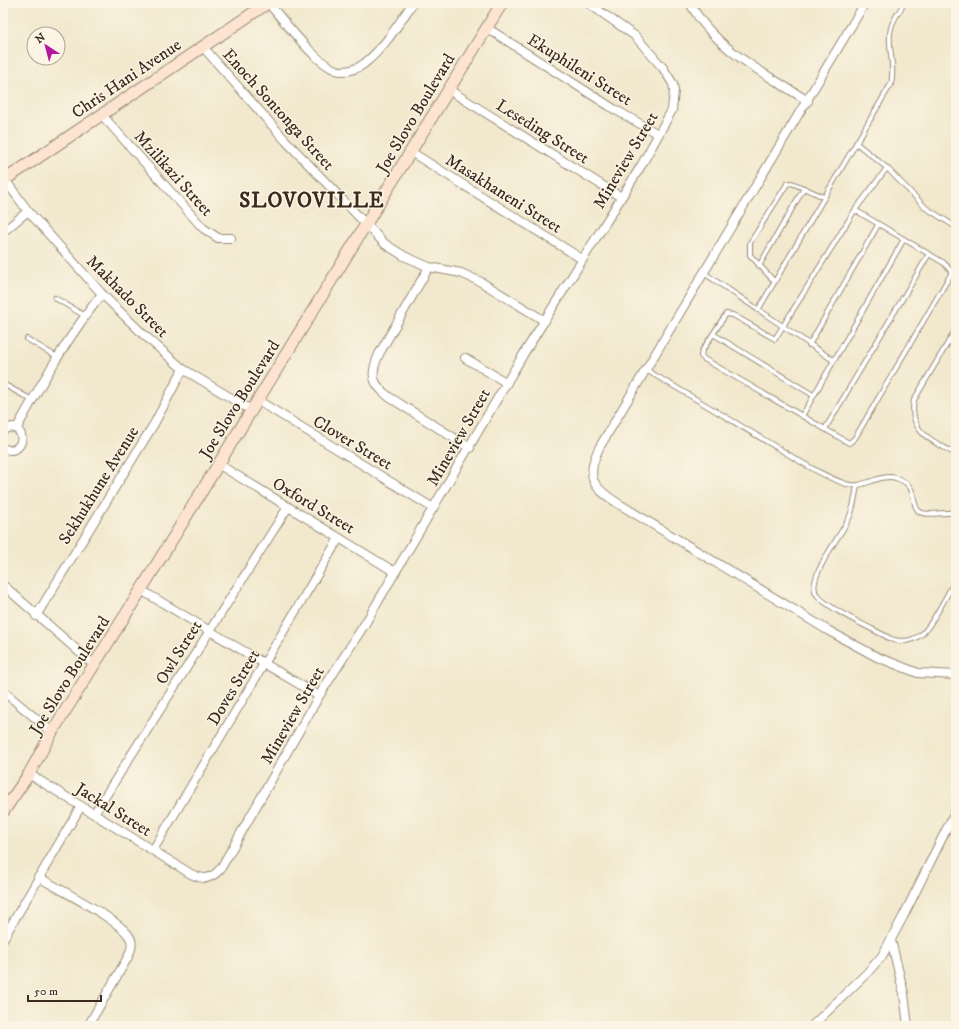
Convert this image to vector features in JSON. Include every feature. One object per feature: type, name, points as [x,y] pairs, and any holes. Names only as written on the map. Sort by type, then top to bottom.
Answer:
[{"type":"street","points":[[268,3],[325,63],[338,70],[351,70],[365,63],[393,32],[413,3]]},
{"type":"street","name":"Chris Hani Avenue","points":[[4,180],[268,3]]},
{"type":"street","name":"Joe Slovo Boulevard","points":[[3,812],[30,774],[52,732],[142,590],[257,400],[502,3]]},
{"type":"street","name":"Mineview Street","points":[[183,869],[199,878],[207,879],[212,877],[221,868],[294,743],[318,696],[366,622],[507,383],[670,114],[674,102],[672,84],[663,68],[635,36],[588,3]]},
{"type":"street","points":[[690,3],[702,22],[715,37],[738,55],[808,101]]},
{"type":"street","points":[[864,3],[808,101],[646,370],[593,461],[591,469],[593,480],[605,496],[829,631],[877,657],[918,673],[956,675]]},
{"type":"street","name":"Ekuphileni Street","points":[[487,28],[614,109],[658,134]]},
{"type":"street","name":"Enoch Sontonga Street","points":[[203,47],[286,141],[385,244],[404,256],[429,267],[461,273],[481,282],[545,321]]},
{"type":"street","name":"Leseding Street","points":[[449,90],[621,197]]},
{"type":"street","name":"Mzilikazi Street","points":[[102,114],[203,228],[218,238],[230,238]]},
{"type":"street","name":"Masakhaneni Street","points":[[411,152],[582,260]]},
{"type":"street","name":"Makhado Street","points":[[4,180],[28,211],[102,294],[184,369],[251,410]]},
{"type":"street","points":[[3,232],[28,211]]},
{"type":"street","points":[[429,267],[379,354],[373,366],[373,378],[381,391],[389,397],[470,448]]},
{"type":"street","points":[[17,428],[57,358],[84,316],[102,294]]},
{"type":"street","points":[[465,358],[507,383]]},
{"type":"street","name":"Sekhukhune Avenue","points":[[36,616],[154,424],[184,369]]},
{"type":"street","name":"Clover Street","points":[[257,400],[433,508]]},
{"type":"street","points":[[3,429],[9,426],[17,428],[22,434],[20,445],[11,450],[3,448]]},
{"type":"street","name":"Oxford Street","points":[[218,464],[395,572]]},
{"type":"street","name":"Owl Street","points":[[94,814],[288,508]]},
{"type":"street","name":"Doves Street","points":[[153,850],[339,538]]},
{"type":"street","points":[[3,585],[36,616],[94,665]]},
{"type":"street","points":[[142,590],[318,696]]},
{"type":"street","points":[[3,691],[52,732]]},
{"type":"street","name":"Jackal Street","points":[[30,774],[183,869]]},
{"type":"street","points":[[3,938],[81,806]]},
{"type":"street","points":[[812,1026],[867,973],[891,940],[956,810]]},
{"type":"street","points":[[38,877],[113,922],[129,936],[132,941],[131,950],[128,957],[88,1026]]},
{"type":"street","points":[[891,940],[904,994],[908,1026]]},
{"type":"lane","points":[[758,310],[891,84],[893,62],[890,37],[891,28],[904,3]]},
{"type":"lane","points":[[856,143],[887,168],[926,208],[956,227]]},
{"type":"lane","points":[[855,210],[948,266],[951,274],[855,438],[849,443],[701,356],[702,351],[726,314],[732,315],[774,340],[783,328],[855,210],[887,168]]},
{"type":"lane","points":[[774,281],[750,255],[750,243],[786,186],[792,183],[824,196]]},
{"type":"lane","points":[[759,266],[804,188]]},
{"type":"lane","points":[[809,345],[878,224]]},
{"type":"lane","points":[[802,416],[904,239]]},
{"type":"lane","points":[[825,429],[929,254]]},
{"type":"lane","points":[[704,273],[783,328],[833,360]]},
{"type":"lane","points":[[55,298],[84,316]]},
{"type":"lane","points":[[956,329],[914,400],[913,407],[913,417],[919,430],[925,436],[956,454]]},
{"type":"lane","points":[[713,334],[813,395]]},
{"type":"lane","points":[[27,339],[57,358]]},
{"type":"lane","points":[[646,370],[810,467],[846,484],[857,486],[868,482],[894,477],[909,484],[914,493],[916,507],[919,511],[926,514],[956,513]]},
{"type":"lane","points":[[3,384],[32,400]]},
{"type":"lane","points":[[857,486],[850,517],[817,573],[814,585],[817,595],[831,606],[891,639],[906,641],[924,632],[956,579]]},
{"type":"district","name":"SLOVOVILLE","points":[[312,200]]}]
